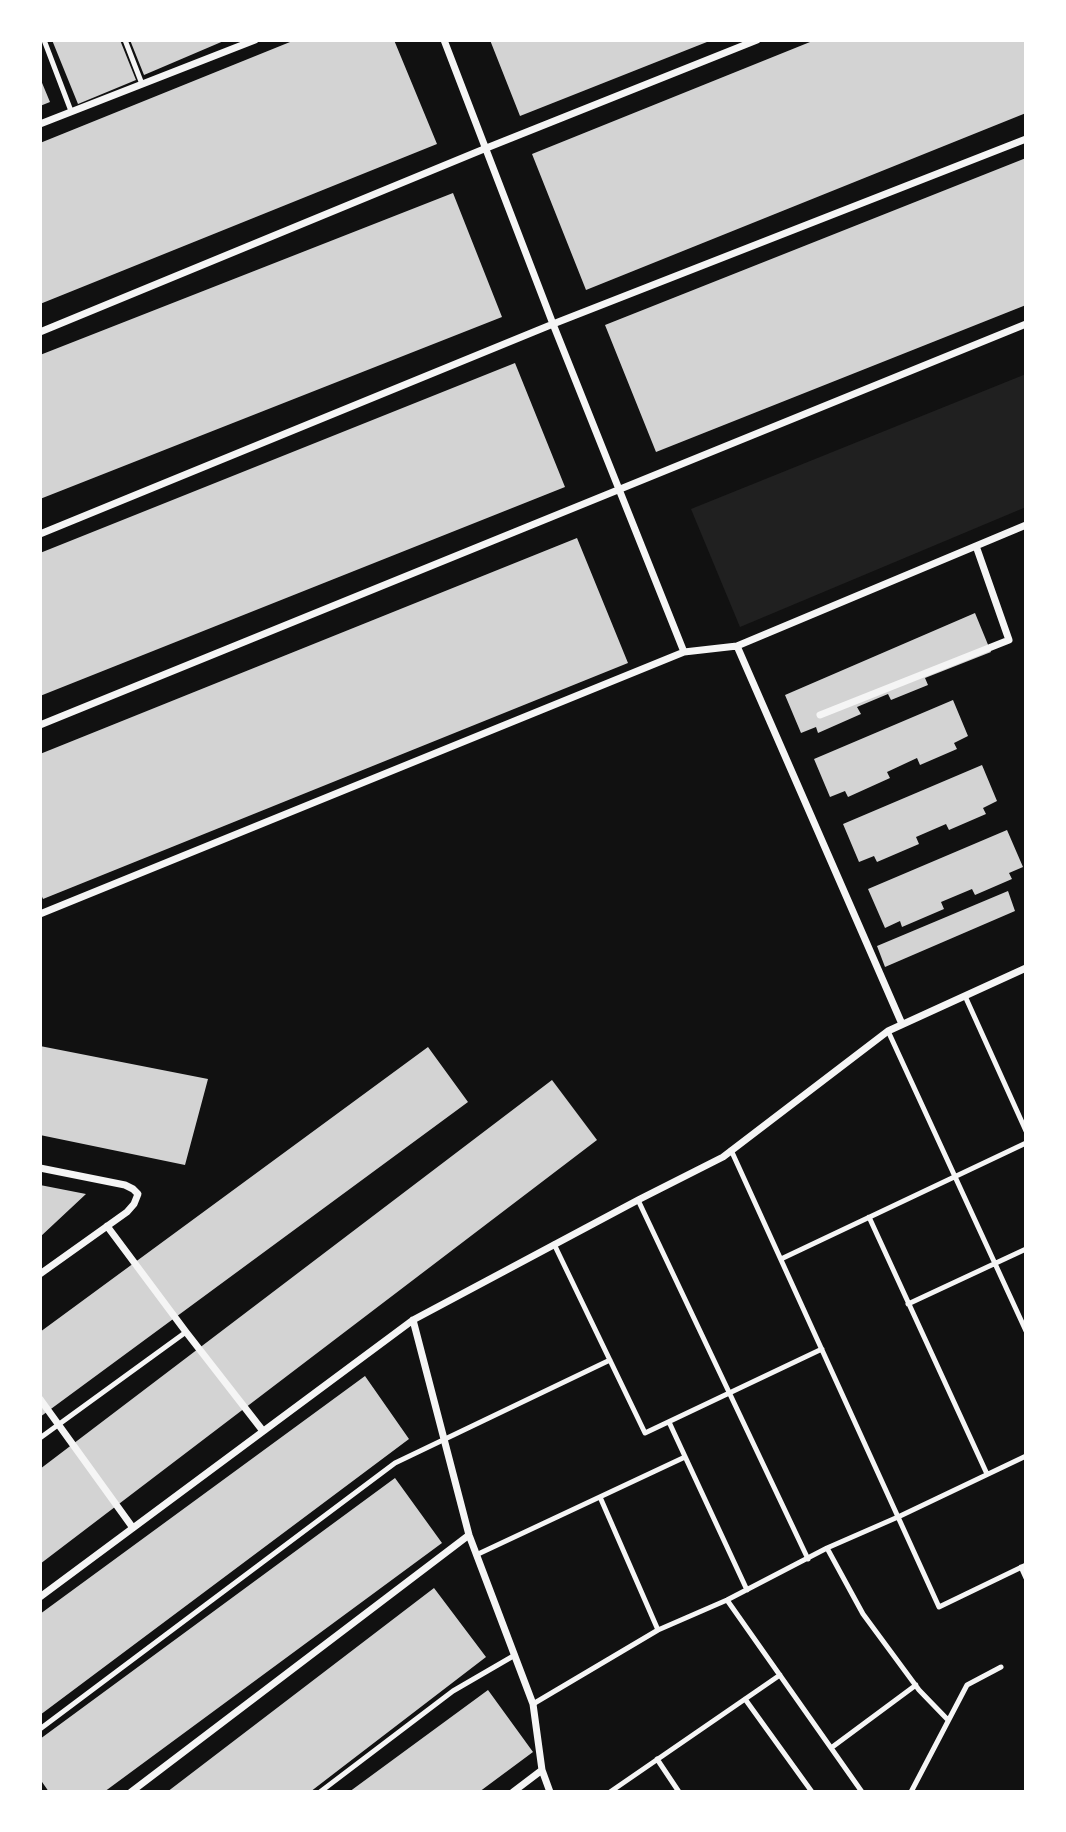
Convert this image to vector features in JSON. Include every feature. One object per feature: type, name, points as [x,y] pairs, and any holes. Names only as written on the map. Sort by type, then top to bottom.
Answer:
[{"type":"street","points":[[40,124],[255,40]]},
{"type":"street","points":[[444,40],[484,149],[684,653]]},
{"type":"street","points":[[40,332],[757,40]]},
{"type":"street","points":[[40,534],[553,324],[1026,139]]},
{"type":"street","points":[[40,725],[1026,324]]},
{"type":"street","points":[[40,914],[684,653],[737,646],[1026,526]]},
{"type":"street","points":[[820,715],[1009,640],[976,546]]},
{"type":"street","points":[[737,646],[902,1024]]},
{"type":"street","points":[[40,1597],[413,1320],[723,1157],[888,1031],[1026,968]]},
{"type":"street","points":[[40,1168],[125,1185],[138,1194],[134,1204],[40,1274]]},
{"type":"street","points":[[107,1226],[264,1431]]},
{"type":"street","points":[[413,1320],[469,1535],[533,1704],[542,1770],[550,1792]]},
{"type":"street","points":[[40,1399],[133,1528]]},
{"type":"street","points":[[131,1792],[469,1535]]},
{"type":"street","points":[[513,1792],[542,1770]]},
{"type":"lane","points":[[44,40],[71,111]]},
{"type":"lane","points":[[125,40],[142,84]]},
{"type":"lane","points":[[964,996],[1026,1131]]},
{"type":"lane","points":[[888,1031],[1026,1331]]},
{"type":"lane","points":[[781,1259],[1026,1143]]},
{"type":"lane","points":[[731,1150],[939,1606],[1023,1566],[1026,1578]]},
{"type":"lane","points":[[638,1200],[808,1559]]},
{"type":"lane","points":[[869,1217],[988,1474]]},
{"type":"lane","points":[[555,1244],[645,1433],[822,1349]]},
{"type":"lane","points":[[908,1304],[1026,1249]]},
{"type":"lane","points":[[40,1438],[186,1332]]},
{"type":"lane","points":[[40,1729],[395,1463],[610,1360]]},
{"type":"lane","points":[[669,1422],[747,1590]]},
{"type":"lane","points":[[533,1704],[658,1630],[727,1600],[827,1548],[1026,1456]]},
{"type":"lane","points":[[476,1555],[685,1457]]},
{"type":"lane","points":[[600,1497],[658,1630]]},
{"type":"lane","points":[[827,1548],[863,1614],[916,1685],[948,1720]]},
{"type":"lane","points":[[727,1600],[862,1792]]},
{"type":"lane","points":[[320,1792],[453,1690],[515,1655]]},
{"type":"lane","points":[[911,1792],[967,1685],[1001,1667]]},
{"type":"lane","points":[[610,1792],[780,1675]]},
{"type":"lane","points":[[831,1748],[916,1685]]},
{"type":"lane","points":[[745,1699],[812,1792]]},
{"type":"lane","points":[[657,1759],[679,1792]]},
{"type":"shaded area","points":[[1026,374],[1026,507],[740,627],[691,509]]},
{"type":"building","points":[[52,40],[120,40],[136,80],[78,104]]},
{"type":"building","points":[[130,40],[226,40],[144,75]]},
{"type":"building","points":[[295,40],[394,40],[437,144],[40,304],[40,143]]},
{"type":"building","points":[[490,40],[712,40],[520,116]]},
{"type":"building","points":[[815,40],[1026,40],[1026,113],[586,290],[532,154]]},
{"type":"building","points":[[40,78],[50,102],[40,106]]},
{"type":"building","points":[[1026,158],[1026,305],[656,452],[605,325]]},
{"type":"building","points":[[453,193],[502,317],[40,499],[40,355]]},
{"type":"building","points":[[515,363],[565,487],[40,696],[40,553]]},
{"type":"building","points":[[577,538],[628,663],[43,899],[40,892],[40,754]]},
{"type":"building","points":[[975,613],[991,652],[925,678],[928,685],[891,700],[888,694],[857,707],[861,714],[818,733],[816,727],[801,733],[785,695]]},
{"type":"building","points":[[953,700],[968,736],[954,743],[957,749],[920,765],[917,758],[887,772],[890,778],[848,797],[845,791],[830,797],[814,759]]},
{"type":"building","points":[[982,765],[997,801],[983,808],[986,814],[949,830],[946,824],[916,837],[919,844],[877,862],[874,856],[859,862],[843,824]]},
{"type":"building","points":[[1007,830],[1023,867],[1009,873],[1012,879],[975,895],[972,889],[941,902],[944,909],[902,927],[900,921],[885,928],[868,889]]},
{"type":"building","points":[[1008,891],[1015,911],[885,967],[877,946]]},
{"type":"building","points":[[40,1046],[208,1079],[185,1165],[40,1135]]},
{"type":"building","points":[[428,1047],[468,1102],[40,1417],[40,1332]]},
{"type":"building","points":[[552,1080],[597,1140],[40,1564],[40,1469]]},
{"type":"building","points":[[40,1185],[86,1194],[40,1237]]},
{"type":"building","points":[[365,1376],[409,1439],[40,1715],[40,1614]]},
{"type":"building","points":[[395,1478],[442,1543],[104,1792],[49,1792],[40,1779],[40,1739]]},
{"type":"building","points":[[434,1588],[486,1657],[310,1792],[167,1792]]},
{"type":"building","points":[[488,1690],[533,1752],[479,1792],[349,1792]]}]
